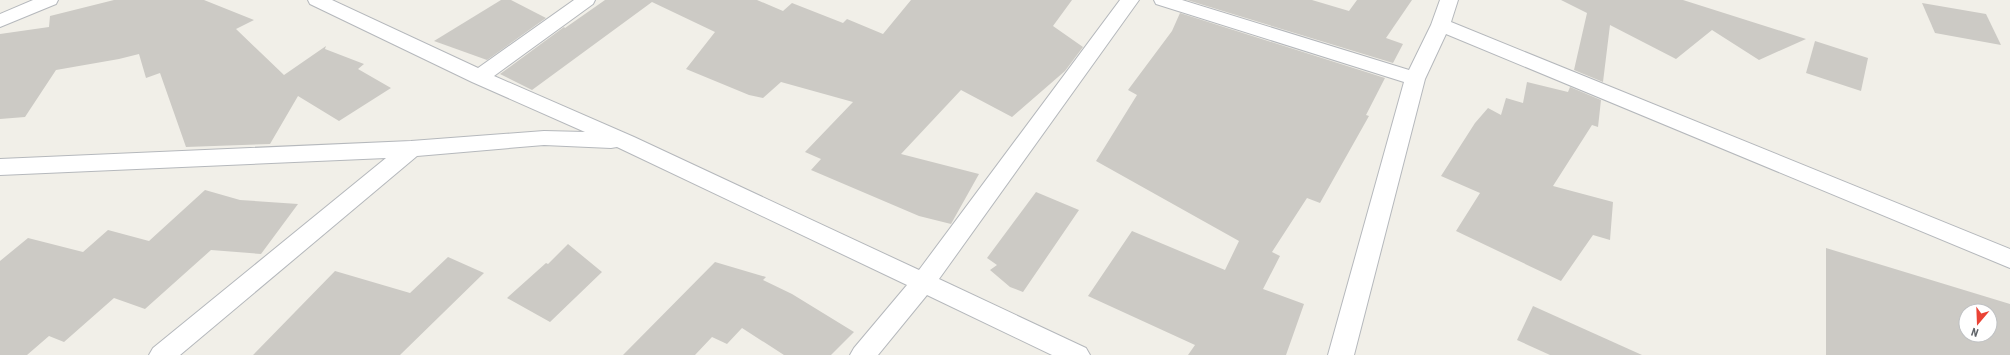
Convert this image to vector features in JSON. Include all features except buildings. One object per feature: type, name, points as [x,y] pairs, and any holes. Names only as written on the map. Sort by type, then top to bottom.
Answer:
[{"type":"street","points":[[0,21],[49,0]]},
{"type":"street","points":[[317,0],[479,77],[626,142],[1077,355]]},
{"type":"street","points":[[479,77],[586,0]]},
{"type":"street","points":[[863,355],[923,282],[1130,0]]},
{"type":"street","points":[[1164,0],[1415,79]]},
{"type":"street","points":[[1341,355],[1415,79],[1441,25],[1449,0]]},
{"type":"street","points":[[1441,25],[2010,259]]},
{"type":"street","points":[[0,167],[411,149],[544,138],[626,142]]},
{"type":"street","points":[[162,355],[411,149]]}]
